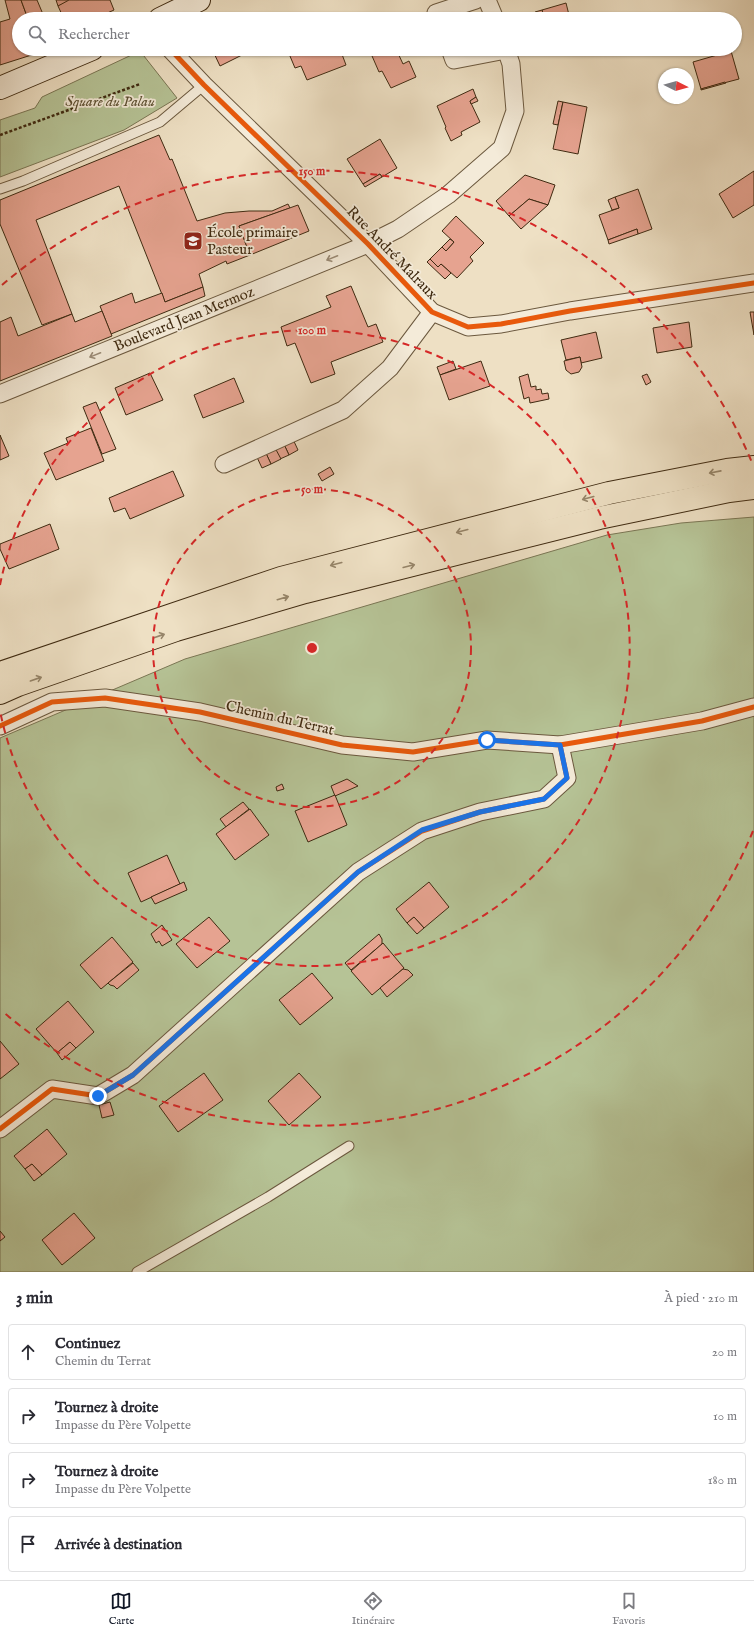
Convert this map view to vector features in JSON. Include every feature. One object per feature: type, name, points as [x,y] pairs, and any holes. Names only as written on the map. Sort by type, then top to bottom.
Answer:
[{"type":"highway","points":[[0,673],[281,578],[609,493],[727,470],[754,467]]},
{"type":"highway","points":[[0,693],[18,685],[176,630],[304,592],[599,518],[754,488]]},
{"type":"main road","points":[[174,12],[199,0]]},
{"type":"main road","points":[[0,88],[75,56]]},
{"type":"street","points":[[439,12],[476,0]]},
{"type":"street","points":[[488,0],[492,12]]},
{"type":"street","name":"Rue André Malraux","points":[[177,56],[204,85],[368,244],[432,312],[468,327],[501,324],[578,310],[754,283]]},
{"type":"street","points":[[453,56],[454,60],[473,56]]},
{"type":"street","name":"Boulevard Jean Mermoz","points":[[0,394],[368,244],[398,229],[448,195],[502,148],[515,111],[511,64],[508,56]]},
{"type":"street","points":[[224,464],[342,410],[390,368],[432,312]]},
{"type":"street","name":"Chemin du Terrat","points":[[0,726],[52,702],[105,698],[200,712],[342,745],[413,752],[487,740],[560,745],[702,720],[754,707]]},
{"type":"street","points":[[0,1129],[52,1089],[98,1096],[133,1075],[358,872],[422,830],[480,812],[544,799],[567,778],[560,745]]},
{"type":"lane","points":[[0,189],[23,181],[160,122],[204,85]]},
{"type":"lane","points":[[137,1272],[268,1196],[349,1146]]},
{"type":"path","points":[[0,135],[140,84]]},
{"type":"green space","name":"Square du Palau","points":[[129,56],[144,56],[177,98],[124,130],[0,177],[0,120],[35,108],[42,97]]},
{"type":"green space","points":[[754,517],[754,1272],[0,1272],[0,738],[185,659],[607,535],[681,523]]},
{"type":"building","points":[[5,0],[21,0],[25,12],[12,12],[12,56],[28,56],[0,65],[0,22],[10,19]]},
{"type":"building","points":[[21,0],[37,0],[42,12],[25,12]]},
{"type":"building","points":[[56,0],[69,0],[70,1],[58,6]]},
{"type":"building","points":[[69,0],[110,0],[114,10],[110,12],[61,12],[58,6]]},
{"type":"building","points":[[566,3],[568,12],[543,12],[542,10]]},
{"type":"building","points":[[215,56],[240,56],[220,66]]},
{"type":"building","points":[[290,56],[343,56],[346,65],[307,80],[301,66],[295,68]]},
{"type":"building","points":[[372,56],[399,56],[403,64],[409,61],[416,77],[391,88],[382,71],[379,72]]},
{"type":"building","points":[[714,56],[732,56],[739,79],[701,89],[693,62]]},
{"type":"building","points":[[725,82],[726,83],[701,90],[701,89]]},
{"type":"building","points":[[473,89],[476,97],[470,101],[480,122],[461,132],[462,135],[451,141],[437,106]]},
{"type":"building","points":[[476,97],[478,101],[471,104],[470,101]]},
{"type":"building","points":[[558,101],[563,102],[558,125],[553,124]]},
{"type":"building","points":[[563,102],[587,107],[578,154],[553,149]]},
{"type":"building","name":"École primaire Pasteur","points":[[159,135],[170,160],[172,159],[197,221],[225,213],[272,211],[288,204],[290,208],[239,226],[250,255],[227,264],[226,261],[199,274],[203,287],[165,302],[119,186],[36,220],[72,314],[42,325],[0,224],[0,200]]},
{"type":"building","points":[[380,139],[397,168],[382,177],[380,174],[363,184],[347,159]]},
{"type":"building","points":[[754,171],[754,205],[733,218],[719,194]]},
{"type":"building","points":[[380,174],[382,177],[365,187],[363,184]]},
{"type":"building","points":[[525,175],[555,185],[548,205],[529,199],[509,216],[496,201]]},
{"type":"building","points":[[638,189],[652,229],[638,234],[637,229],[608,240],[599,215],[619,208],[615,197]]},
{"type":"building","points":[[615,197],[619,208],[612,210],[608,200]]},
{"type":"building","points":[[529,199],[548,205],[521,229],[509,216]]},
{"type":"building","points":[[298,205],[309,231],[250,255],[239,226]]},
{"type":"building","points":[[456,216],[484,243],[470,257],[473,261],[457,278],[441,264],[438,267],[430,259],[442,247],[446,251],[454,242],[442,231]]},
{"type":"building","points":[[637,229],[638,234],[609,244],[608,240]]},
{"type":"building","points":[[450,239],[454,242],[446,251],[442,247]]},
{"type":"building","points":[[430,259],[438,267],[441,264],[451,273],[445,279],[427,262]]},
{"type":"building","points":[[351,286],[368,327],[376,324],[383,342],[331,362],[335,374],[311,383],[295,343],[287,346],[281,327],[331,307],[326,296]]},
{"type":"building","points":[[203,287],[205,296],[111,334],[100,306],[132,293],[135,303],[162,293],[165,302]]},
{"type":"building","points":[[102,311],[112,336],[0,381],[0,322],[11,317],[18,336],[72,314],[75,322]]},
{"type":"building","points":[[750,312],[754,312],[754,335]]},
{"type":"building","points":[[689,322],[692,347],[657,353],[653,328]]},
{"type":"building","points":[[596,332],[602,358],[581,363],[580,357],[566,360],[561,340]]},
{"type":"building","points":[[580,357],[582,367],[579,372],[571,374],[566,370],[564,361]]},
{"type":"building","points":[[453,361],[456,369],[440,375],[437,367]]},
{"type":"building","points":[[481,361],[490,386],[449,400],[440,375]]},
{"type":"building","points":[[150,373],[163,400],[126,415],[115,388]]},
{"type":"building","points":[[528,374],[531,387],[536,386],[536,390],[541,389],[542,394],[548,393],[549,399],[530,403],[529,397],[524,399],[519,377]]},
{"type":"building","points":[[647,374],[651,382],[646,385],[642,376]]},
{"type":"building","points":[[234,378],[244,402],[203,418],[194,395]]},
{"type":"building","points":[[96,402],[116,449],[102,454],[83,407]]},
{"type":"building","points":[[91,428],[104,461],[56,480],[44,453],[68,443],[66,438]]},
{"type":"building","points":[[0,435],[9,456],[0,460]]},
{"type":"building","points":[[291,435],[298,450],[289,455],[282,440]]},
{"type":"building","points":[[282,440],[289,455],[280,459],[273,444]]},
{"type":"building","points":[[273,444],[281,459],[271,464],[264,449]]},
{"type":"building","points":[[264,449],[271,464],[262,468],[255,453]]},
{"type":"building","points":[[330,467],[334,474],[322,481],[318,474]]},
{"type":"building","points":[[173,471],[184,496],[130,519],[125,508],[114,512],[109,498]]},
{"type":"building","points":[[50,524],[59,549],[9,569],[0,549],[0,544]]},
{"type":"building","points":[[347,779],[358,786],[335,796],[331,786]]},
{"type":"building","points":[[282,784],[284,789],[277,791],[276,787]]},
{"type":"building","points":[[335,795],[347,825],[308,842],[295,811]]},
{"type":"building","points":[[243,802],[249,809],[226,827],[220,819]]},
{"type":"building","points":[[250,809],[269,835],[235,860],[216,834]]},
{"type":"building","points":[[167,855],[180,884],[141,902],[128,873]]},
{"type":"building","points":[[184,882],[187,890],[155,904],[151,897]]},
{"type":"building","points":[[429,882],[449,907],[424,928],[414,917],[407,923],[396,909]]},
{"type":"building","points":[[209,917],[230,941],[197,968],[176,944]]},
{"type":"building","points":[[414,917],[424,928],[417,934],[407,923]]},
{"type":"building","points":[[162,925],[172,940],[162,946],[159,941],[156,943],[151,934]]},
{"type":"building","points":[[379,934],[382,939],[382,944],[351,970],[345,963]]},
{"type":"building","points":[[112,937],[133,962],[101,989],[80,965]]},
{"type":"building","points":[[383,943],[404,968],[372,995],[351,971]]},
{"type":"building","points":[[133,963],[139,970],[117,989],[108,983]]},
{"type":"building","points":[[403,969],[408,970],[413,975],[387,997],[380,988]]},
{"type":"building","points":[[312,973],[333,998],[300,1025],[279,1000]]},
{"type":"building","points":[[68,1001],[94,1032],[76,1048],[70,1042],[57,1053],[36,1029]]},
{"type":"building","points":[[0,1041],[19,1064],[0,1079]]},
{"type":"building","points":[[70,1042],[76,1048],[62,1060],[57,1053]]},
{"type":"building","points":[[204,1073],[223,1100],[178,1132],[159,1106]]},
{"type":"building","points":[[299,1073],[321,1097],[289,1125],[268,1101]]},
{"type":"building","points":[[110,1102],[114,1115],[102,1118],[99,1105]]},
{"type":"building","points":[[47,1129],[67,1154],[42,1175],[32,1164],[25,1169],[14,1156]]},
{"type":"building","points":[[32,1164],[42,1175],[34,1181],[25,1169]]},
{"type":"building","points":[[74,1213],[95,1238],[62,1265],[42,1240]]},
{"type":"building","points":[[0,1231],[5,1237],[0,1241]]},
{"type":"cycle path","points":[[177,56],[204,85],[368,244],[432,312],[468,327],[501,324],[570,311],[754,283]]},
{"type":"cycle path","points":[[0,726],[52,702],[105,698],[200,712],[342,745],[413,752],[487,740],[560,745],[702,721],[754,707]]},
{"type":"cycle path","points":[[0,1129],[52,1089],[98,1096],[133,1075],[358,872],[422,831],[480,812],[544,799],[567,778],[560,745]]},
{"type":"place","name":"École primaire Pasteur","points":[[193,241]]},
{"type":"route","points":[[98,1096],[133,1075],[358,872],[422,830],[480,812],[544,799],[567,778],[560,745],[487,740]]}]
